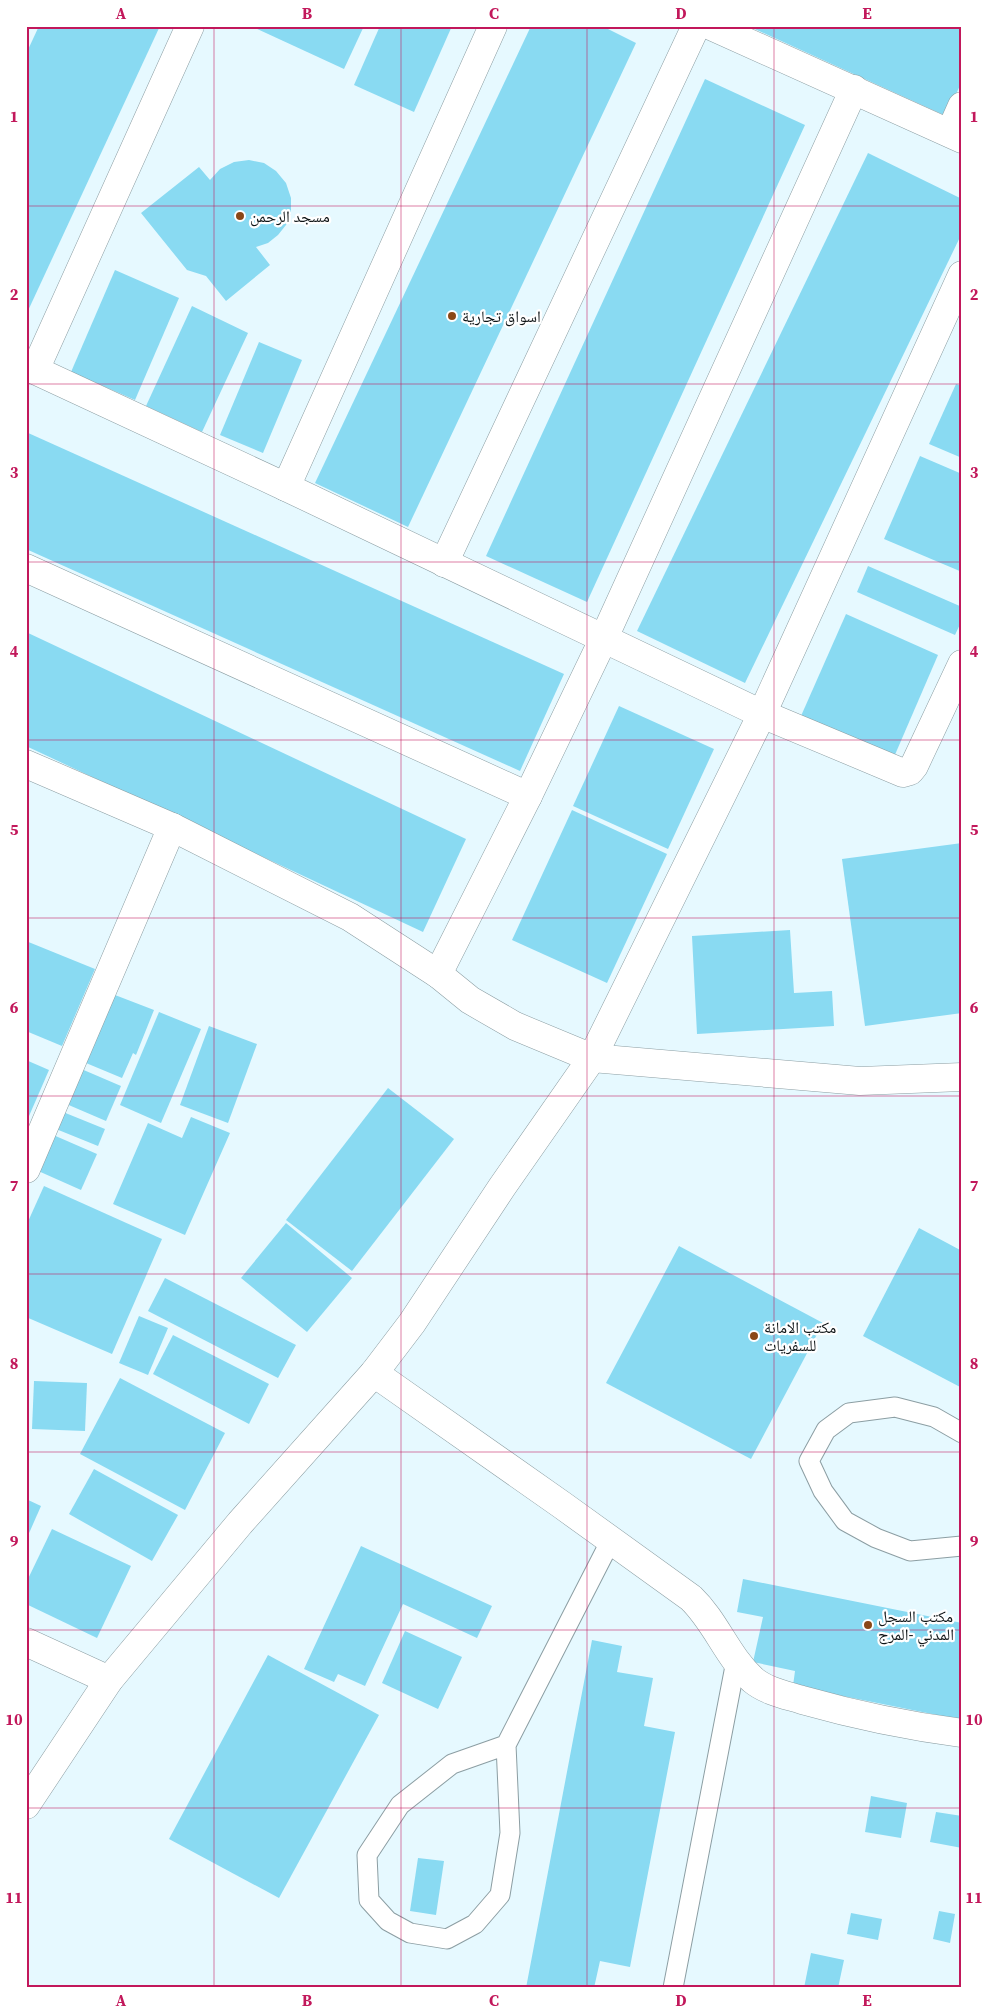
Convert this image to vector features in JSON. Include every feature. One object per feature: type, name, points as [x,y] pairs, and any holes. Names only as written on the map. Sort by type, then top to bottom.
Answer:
[{"type":"street","points":[[190,26],[30,368],[286,487],[603,640],[762,714],[893,769],[906,772],[914,766],[962,664]]},
{"type":"street","points":[[286,487],[493,26]]},
{"type":"street","points":[[444,563],[696,26]]},
{"type":"street","points":[[711,26],[956,136],[962,106]]},
{"type":"street","points":[[438,974],[528,796],[603,640],[854,89]]},
{"type":"street","points":[[26,1805],[109,1680],[240,1523],[374,1373],[412,1323],[502,1187],[592,1058],[762,714],[962,275]]},
{"type":"street","points":[[26,568],[528,796]]},
{"type":"street","points":[[26,764],[172,827],[350,917],[438,974],[470,1000],[515,1026],[592,1058],[860,1081],[962,1077]]},
{"type":"street","points":[[26,1169],[172,827]]},
{"type":"street","points":[[374,1373],[691,1598],[704,1610],[736,1661],[754,1681],[775,1692],[849,1714],[911,1726],[962,1733]]},
{"type":"street","points":[[26,1642],[109,1680]]},
{"type":"lane","points":[[962,1433],[934,1417],[894,1407],[849,1412],[826,1430],[809,1461],[823,1491],[845,1521],[860,1530],[910,1550],[962,1546]]},
{"type":"lane","points":[[506,1745],[452,1764],[400,1805],[368,1855],[368,1900],[388,1921],[410,1933],[447,1939],[475,1924],[500,1895],[510,1833],[506,1745],[611,1540]]},
{"type":"lane","points":[[673,1988],[736,1661]]},
{"type":"building","points":[[39,26],[160,26],[26,315],[26,54]]},
{"type":"building","points":[[251,26],[364,26],[344,69]]},
{"type":"building","points":[[380,26],[452,26],[414,112],[354,85]]},
{"type":"building","points":[[531,26],[602,26],[636,43],[408,527],[315,483]]},
{"type":"building","points":[[748,26],[962,26],[962,81],[946,116]]},
{"type":"building","points":[[705,79],[805,125],[587,602],[486,556]]},
{"type":"building","points":[[868,153],[962,199],[962,233],[745,683],[637,631]]},
{"type":"building","points":[[249,160],[264,163],[276,171],[286,183],[291,198],[291,213],[286,225],[278,235],[268,243],[256,247],[270,265],[226,301],[206,276],[187,270],[141,213],[199,167],[210,180],[220,169],[234,162]]},
{"type":"building","points":[[115,270],[179,298],[135,400],[71,372]]},
{"type":"building","points":[[192,306],[248,333],[202,432],[146,406]]},
{"type":"building","points":[[259,342],[302,360],[263,453],[220,435]]},
{"type":"building","points":[[956,384],[962,386],[962,458],[929,444]]},
{"type":"building","points":[[26,432],[564,674],[520,771],[26,549]]},
{"type":"building","points":[[920,456],[962,474],[962,572],[884,539]]},
{"type":"building","points":[[868,566],[962,607],[962,620],[955,635],[857,592]]},
{"type":"building","points":[[846,614],[938,655],[894,757],[801,716]]},
{"type":"building","points":[[26,632],[466,839],[423,932],[26,746]]},
{"type":"building","points":[[619,706],[714,749],[668,849],[573,806]]},
{"type":"building","points":[[572,810],[667,854],[607,983],[512,940]]},
{"type":"building","points":[[962,843],[962,1013],[865,1026],[842,859]]},
{"type":"building","points":[[790,930],[794,993],[832,991],[834,1026],[697,1034],[692,936]]},
{"type":"building","points":[[26,941],[95,969],[62,1046],[26,1031]]},
{"type":"building","points":[[115,995],[154,1010],[136,1055],[133,1053],[122,1078],[86,1063]]},
{"type":"building","points":[[159,1012],[201,1029],[161,1123],[120,1105]]},
{"type":"building","points":[[209,1026],[257,1044],[228,1123],[180,1105]]},
{"type":"building","points":[[26,1060],[49,1070],[26,1123]]},
{"type":"building","points":[[79,1068],[121,1086],[106,1121],[64,1103]]},
{"type":"building","points":[[388,1088],[454,1139],[352,1271],[286,1220]]},
{"type":"building","points":[[63,1112],[105,1129],[98,1146],[56,1129]]},
{"type":"building","points":[[191,1117],[230,1133],[185,1235],[113,1204],[148,1123],[182,1138]]},
{"type":"building","points":[[51,1134],[97,1154],[81,1190],[36,1170]]},
{"type":"building","points":[[44,1186],[162,1239],[112,1354],[26,1317],[26,1226]]},
{"type":"building","points":[[286,1223],[352,1278],[307,1332],[241,1278]]},
{"type":"building","points":[[919,1228],[962,1251],[962,1388],[863,1336]]},
{"type":"building","points":[[679,1246],[823,1323],[751,1459],[606,1383]]},
{"type":"building","points":[[165,1278],[296,1345],[278,1378],[148,1311]]},
{"type":"building","points":[[139,1316],[168,1328],[148,1375],[119,1363]]},
{"type":"building","points":[[173,1335],[269,1384],[249,1424],[153,1374]]},
{"type":"building","points":[[120,1378],[225,1433],[185,1510],[80,1454]]},
{"type":"building","points":[[34,1381],[87,1383],[85,1431],[32,1429]]},
{"type":"building","points":[[94,1469],[178,1515],[152,1561],[69,1514]]},
{"type":"building","points":[[26,1499],[41,1506],[26,1540]]},
{"type":"building","points":[[52,1529],[131,1566],[97,1638],[26,1604],[26,1583]]},
{"type":"building","points":[[361,1546],[492,1606],[477,1638],[403,1604],[365,1686],[338,1674],[334,1682],[304,1669]]},
{"type":"building","points":[[743,1579],[962,1623],[962,1720],[793,1686],[795,1671],[753,1662],[763,1617],[737,1612]]},
{"type":"building","points":[[405,1631],[462,1657],[438,1709],[382,1683]]},
{"type":"building","points":[[592,1640],[622,1646],[617,1672],[653,1678],[644,1726],[675,1732],[630,1967],[600,1961],[594,1988],[526,1988]]},
{"type":"building","points":[[268,1655],[379,1715],[279,1898],[169,1839]]},
{"type":"building","points":[[871,1796],[907,1803],[901,1838],[865,1832]]},
{"type":"building","points":[[936,1812],[962,1816],[962,1848],[930,1842]]},
{"type":"building","points":[[418,1858],[444,1861],[436,1915],[410,1911]]},
{"type":"building","points":[[939,1911],[955,1914],[950,1943],[933,1939]]},
{"type":"building","points":[[851,1913],[882,1919],[878,1940],[847,1934]]},
{"type":"building","points":[[811,1953],[844,1960],[838,1988],[804,1988]]},
{"type":"place","name":"مسجد الرحمن","points":[[240,216]]},
{"type":"place","name":"اسواق تجارية","points":[[452,316]]},
{"type":"place","name":"مكتب الامانة للسفريات","points":[[754,1336]]},
{"type":"place","name":"مكتب السجل المدني -المرج","points":[[868,1625]]}]
